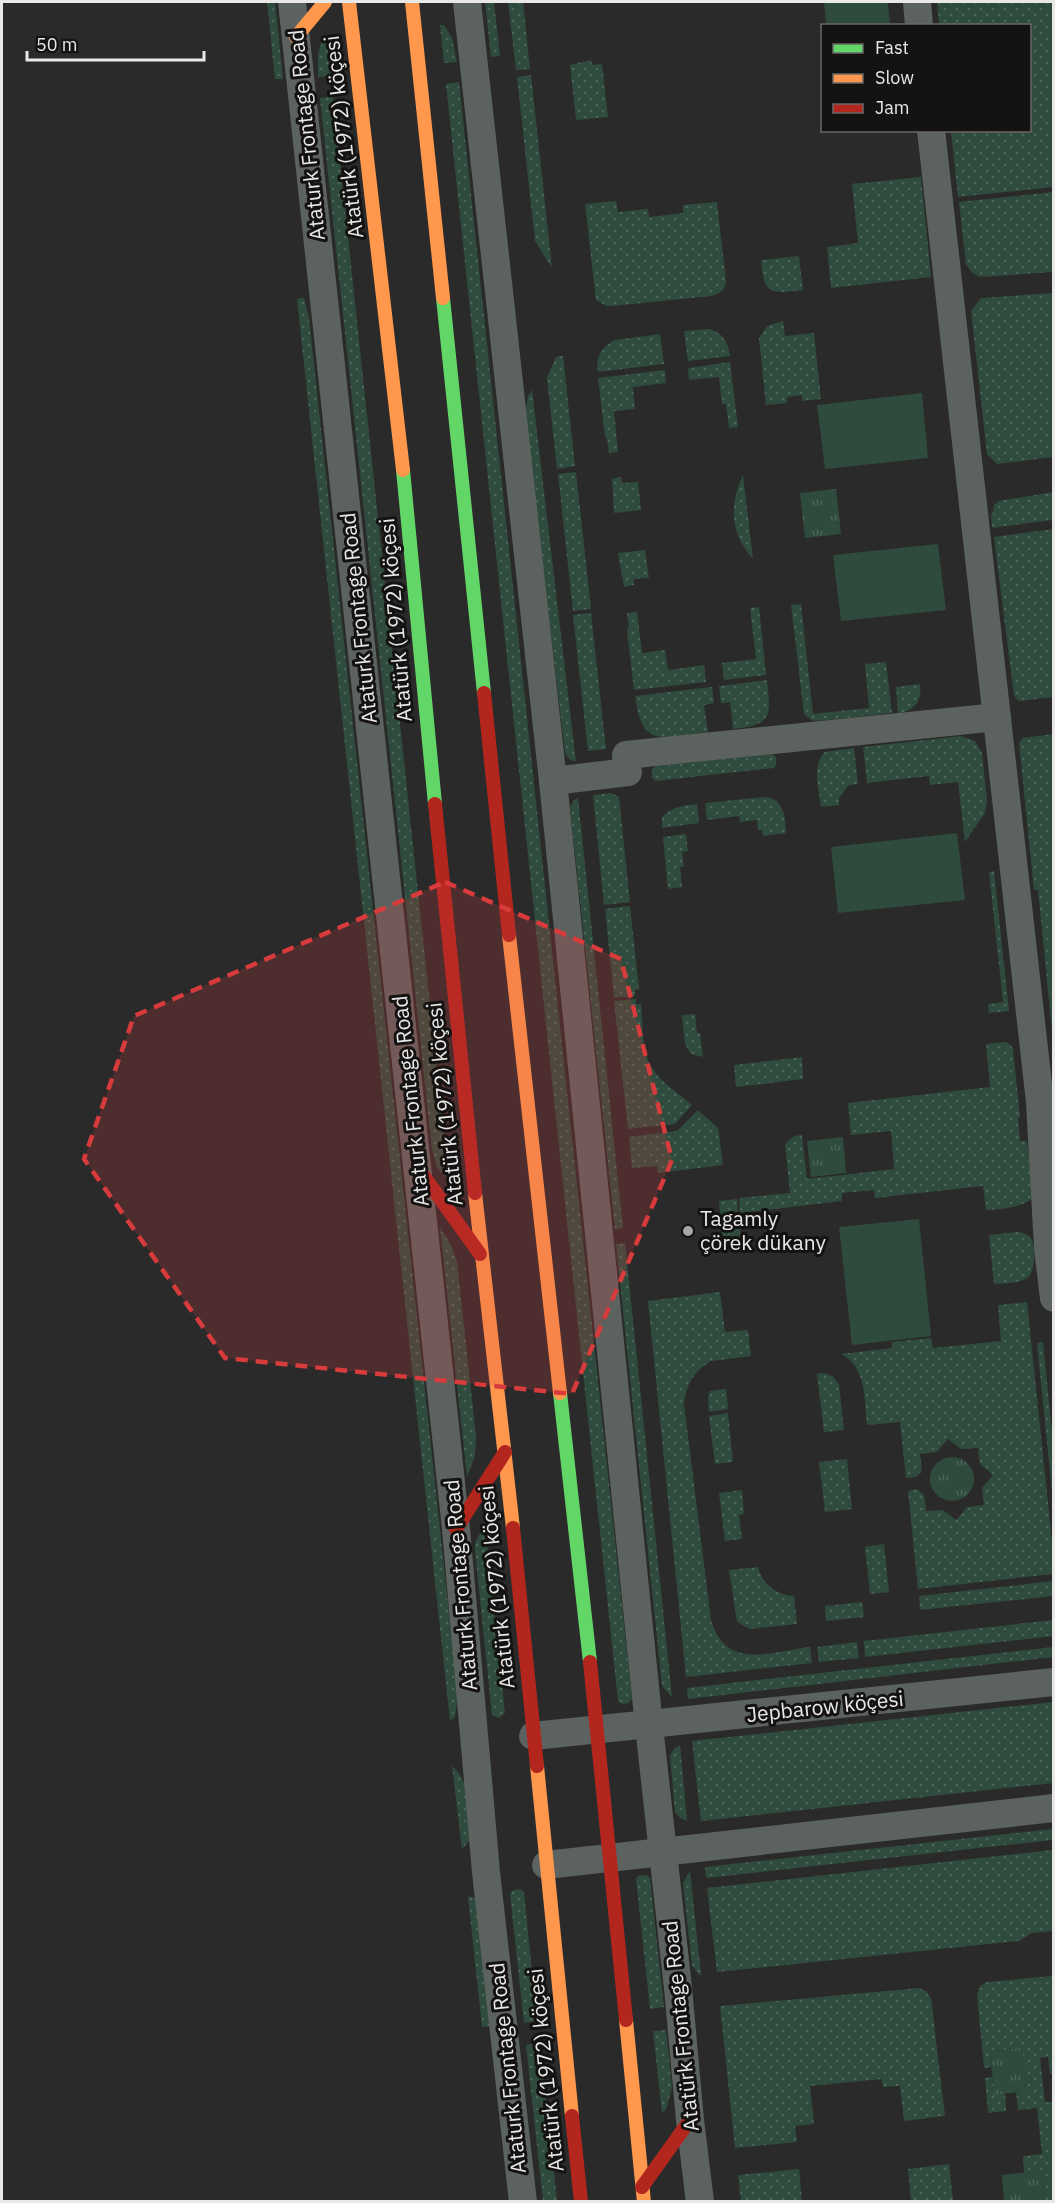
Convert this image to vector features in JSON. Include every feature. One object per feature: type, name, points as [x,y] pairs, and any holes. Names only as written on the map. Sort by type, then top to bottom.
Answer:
[{"type":"main road","points":[[296,37],[325,2]]},
{"type":"main road","name":"Atatürk (1972) köçesi","points":[[349,2],[407,508],[434,798],[505,1452],[581,2202]]},
{"type":"main road","points":[[412,2],[495,808],[597,1730],[644,2202]]},
{"type":"main road","points":[[418,1168],[482,1256]]},
{"type":"main road","points":[[456,1529],[505,1452]]},
{"type":"main road","points":[[642,2187],[690,2120]]},
{"type":"street","name":"Ataturk Frontage Road","points":[[292,2],[456,1529],[486,1872],[523,2202]]},
{"type":"street","name":"Atatürk Frontage Road","points":[[467,2],[553,781],[700,2202]]},
{"type":"street","points":[[916,2],[919,24]]},
{"type":"street","points":[[931,132],[1040,1102],[1053,1298]]},
{"type":"street","points":[[553,781],[628,772],[626,755],[997,717]]},
{"type":"street","name":"Jepbarow köçesi","points":[[533,1736],[649,1726],[1053,1682]]},
{"type":"street","points":[[546,1865],[1053,1808]]},
{"type":"highlighted area","points":[[445,882],[621,959],[672,1160],[572,1394],[225,1358],[84,1159],[134,1016]]},
{"type":"green space","points":[[267,2],[275,2],[283,79],[275,79]]},
{"type":"green space","points":[[485,2],[494,2],[500,56],[491,57]]},
{"type":"green space","points":[[508,2],[523,2],[530,69],[516,70]]},
{"type":"green space","points":[[824,2],[888,2],[890,24],[826,24]]},
{"type":"green space","points":[[937,2],[1053,2],[1053,187],[958,197],[951,132],[1031,132],[1031,24],[939,24]]},
{"type":"green space","points":[[440,25],[444,25],[452,38],[457,62],[444,63]]},
{"type":"green space","points":[[327,38],[331,76],[318,77],[318,53],[323,39]]},
{"type":"green space","points":[[591,60],[592,65],[602,64],[608,117],[576,120],[570,65]]},
{"type":"green space","points":[[531,75],[552,268],[535,241],[517,77]]},
{"type":"green space","points":[[459,82],[632,1699],[629,1703],[622,1704],[618,1701],[446,84]]},
{"type":"green space","points":[[333,97],[449,1182],[437,1167],[432,1150],[320,98]]},
{"type":"green space","points":[[921,177],[931,277],[831,288],[827,247],[858,243],[852,184]]},
{"type":"green space","points":[[1053,192],[1053,272],[980,277],[972,273],[966,264],[959,202]]},
{"type":"green space","points":[[616,201],[618,212],[648,209],[649,217],[683,213],[683,205],[717,202],[726,281],[723,289],[711,296],[613,306],[607,306],[596,300],[585,204]]},
{"type":"green space","points":[[799,256],[803,290],[783,292],[771,290],[764,280],[761,260]]},
{"type":"green space","points":[[1053,293],[1053,457],[997,464],[987,454],[971,311],[981,298]]},
{"type":"green space","points":[[304,298],[309,318],[458,1696],[455,1717],[450,1721],[297,299]]},
{"type":"green space","points":[[783,321],[785,336],[814,333],[821,399],[802,401],[802,395],[787,397],[787,403],[766,405],[759,338],[767,326]]},
{"type":"green space","points":[[709,329],[724,339],[730,356],[688,361],[684,331]]},
{"type":"green space","points":[[660,334],[664,364],[598,372],[599,357],[610,343],[615,340]]},
{"type":"green space","points":[[563,356],[575,466],[557,469],[547,378],[556,357]]},
{"type":"green space","points":[[730,362],[738,427],[729,428],[726,404],[722,404],[719,377],[689,380],[688,368]]},
{"type":"green space","points":[[665,370],[666,383],[633,387],[635,409],[614,411],[618,452],[609,453],[598,378]]},
{"type":"green space","points":[[532,390],[576,762],[569,759],[565,753],[525,414],[528,396]]},
{"type":"green space","points":[[922,393],[928,458],[825,469],[817,405]]},
{"type":"green space","points":[[576,472],[591,609],[573,611],[558,474]]},
{"type":"green space","points":[[743,475],[753,559],[740,540],[734,519],[735,497]]},
{"type":"green space","points":[[621,477],[622,483],[638,482],[641,510],[614,513],[612,479]]},
{"type":"green space","points":[[836,489],[841,534],[805,538],[800,493]]},
{"type":"green space","points":[[1053,492],[1053,520],[992,528],[991,514],[994,505],[999,501]]},
{"type":"green space","points":[[1053,529],[1053,697],[1019,701],[1014,696],[994,537]]},
{"type":"green space","points":[[938,544],[946,610],[841,621],[833,555]]},
{"type":"green space","points":[[645,550],[649,578],[634,579],[634,585],[624,587],[618,553]]},
{"type":"green space","points":[[801,604],[813,714],[869,708],[865,664],[886,662],[892,713],[818,721],[811,720],[804,714],[791,605]]},
{"type":"green space","points":[[759,607],[766,675],[724,680],[722,663],[756,659],[750,608]]},
{"type":"green space","points":[[637,612],[642,653],[665,650],[668,670],[704,665],[706,682],[634,690],[627,613]]},
{"type":"green space","points":[[591,613],[606,749],[588,751],[573,615]]},
{"type":"green space","points":[[767,680],[769,710],[766,716],[756,724],[733,729],[730,702],[721,703],[719,686]]},
{"type":"green space","points":[[920,684],[920,695],[916,704],[909,710],[898,713],[896,687]]},
{"type":"green space","points":[[712,687],[714,703],[704,705],[708,732],[667,737],[650,733],[643,726],[635,696]]},
{"type":"green space","points":[[1053,734],[1053,1041],[1038,890],[1034,890],[1019,743],[1023,738]]},
{"type":"green space","points":[[961,736],[975,741],[982,753],[987,800],[985,813],[965,842],[958,782],[930,785],[929,776],[867,783],[863,747]]},
{"type":"green space","points":[[854,748],[858,784],[849,785],[839,798],[839,805],[821,807],[817,771],[821,758],[825,752]]},
{"type":"green space","points":[[772,754],[776,757],[774,768],[656,781],[652,778],[652,770],[655,766]]},
{"type":"green space","points":[[611,793],[619,797],[630,902],[604,905],[593,795]]},
{"type":"green space","points":[[578,798],[623,1228],[615,1229],[570,807]]},
{"type":"green space","points":[[770,798],[780,805],[784,815],[786,833],[763,836],[762,830],[758,830],[757,820],[740,822],[739,816],[707,820],[705,803]]},
{"type":"green space","points":[[697,804],[699,823],[662,828],[662,817],[666,813],[678,807]]},
{"type":"green space","points":[[957,833],[965,900],[838,913],[831,847]]},
{"type":"green space","points":[[686,834],[688,851],[682,852],[684,867],[680,867],[682,887],[668,889],[663,837]]},
{"type":"green space","points":[[994,871],[1009,1011],[989,1013],[988,1004],[1003,1002],[989,872]]},
{"type":"green space","points":[[630,906],[639,989],[635,990],[635,996],[614,998],[605,909]]},
{"type":"green space","points":[[636,999],[636,1004],[641,1004],[644,1044],[651,1066],[664,1082],[692,1105],[675,1124],[628,1129],[614,1001]]},
{"type":"green space","points":[[695,1014],[703,1057],[691,1054],[685,1044],[682,1015]]},
{"type":"green space","points":[[1005,1042],[1013,1049],[1020,1117],[1018,1118],[1020,1141],[1027,1141],[1032,1199],[1016,1206],[986,1210],[983,1186],[875,1198],[874,1190],[842,1193],[842,1201],[740,1213],[739,1198],[790,1193],[785,1145],[797,1136],[802,1135],[807,1179],[894,1169],[891,1131],[851,1135],[848,1103],[990,1087],[986,1044]]},
{"type":"green space","points":[[802,1057],[803,1079],[736,1087],[734,1065]]},
{"type":"green space","points":[[698,1110],[718,1128],[723,1165],[658,1173],[657,1166],[632,1168],[629,1137],[677,1131]]},
{"type":"green space","points":[[843,1137],[846,1173],[811,1177],[807,1141]]},
{"type":"green space","points":[[737,1199],[741,1239],[723,1241],[719,1201]]},
{"type":"green space","points":[[919,1219],[931,1336],[852,1345],[839,1227]]},
{"type":"green space","points":[[440,1227],[452,1247],[457,1262],[476,1436],[475,1456],[467,1477]]},
{"type":"green space","points":[[1024,1233],[1033,1242],[1032,1271],[1027,1278],[1019,1281],[994,1284],[989,1235]]},
{"type":"green space","points":[[625,1243],[672,1697],[662,1686],[616,1244]]},
{"type":"green space","points":[[720,1292],[725,1332],[748,1330],[751,1356],[712,1361],[706,1364],[692,1379],[684,1404],[711,1620],[718,1636],[727,1646],[738,1652],[765,1654],[810,1647],[812,1663],[686,1677],[648,1301]]},
{"type":"green space","points":[[1027,1302],[1053,1550],[1053,1574],[918,1589],[908,1491],[917,1489],[924,1495],[926,1511],[943,1510],[956,1520],[967,1507],[984,1505],[982,1488],[993,1475],[980,1464],[978,1448],[961,1449],[948,1439],[937,1452],[920,1454],[922,1471],[916,1477],[906,1478],[900,1422],[867,1425],[860,1376],[856,1367],[841,1354],[892,1348],[892,1342],[931,1338],[933,1348],[1001,1341],[998,1305]]},
{"type":"green space","points":[[1043,1342],[1053,1442],[1053,1502],[1037,1343]]},
{"type":"green space","points":[[824,1373],[832,1376],[839,1384],[844,1430],[824,1432],[817,1374]]},
{"type":"green space","points":[[726,1389],[728,1409],[709,1412],[710,1391]]},
{"type":"green space","points":[[728,1413],[733,1462],[715,1464],[709,1416]]},
{"type":"green space","points":[[952,1457],[961,1458],[968,1463],[973,1470],[973,1488],[968,1495],[961,1500],[952,1501],[943,1500],[936,1495],[931,1488],[930,1479],[931,1470],[936,1463],[943,1458]]},
{"type":"green space","points":[[847,1459],[852,1509],[825,1512],[819,1462]]},
{"type":"green space","points":[[742,1490],[744,1514],[739,1515],[742,1539],[725,1541],[719,1493]]},
{"type":"green space","points":[[482,1528],[486,1531],[505,1713],[499,1718],[492,1715],[475,1551],[475,1544]]},
{"type":"green space","points":[[884,1544],[889,1592],[870,1594],[865,1547]]},
{"type":"green space","points":[[758,1567],[763,1579],[771,1588],[794,1596],[797,1624],[750,1629],[737,1622],[729,1570]]},
{"type":"green space","points":[[1053,1581],[1053,1596],[920,1610],[919,1596]]},
{"type":"green space","points":[[862,1602],[864,1617],[826,1621],[825,1606]]},
{"type":"green space","points":[[1053,1620],[1053,1636],[865,1657],[864,1641]]},
{"type":"green space","points":[[857,1642],[859,1658],[819,1662],[817,1647]]},
{"type":"green space","points":[[1053,1647],[1053,1657],[688,1699],[687,1688]]},
{"type":"green space","points":[[1053,1702],[1053,1783],[701,1821],[692,1741]]},
{"type":"green space","points":[[680,1745],[687,1821],[675,1812],[670,1756]]},
{"type":"green space","points":[[452,1766],[458,1772],[466,1788],[470,1836],[462,1849]]},
{"type":"green space","points":[[1053,1829],[1053,1840],[706,1878],[705,1867]]},
{"type":"green space","points":[[1053,1850],[1053,1931],[1032,1933],[1019,1941],[717,1972],[707,1888]]},
{"type":"green space","points":[[690,1871],[701,1975],[692,1965],[683,1883]]},
{"type":"green space","points":[[647,1875],[650,1878],[664,2007],[650,2009],[636,1879],[638,1876]]},
{"type":"green space","points":[[520,1889],[524,1892],[537,2021],[524,2023],[510,1894],[513,1890]]},
{"type":"green space","points":[[468,1896],[475,1898],[491,2026],[482,2027]]},
{"type":"green space","points":[[1053,1976],[1053,2074],[1050,2074],[1048,2057],[1040,2058],[1045,2102],[1053,2102],[1053,2201],[1044,2201],[1041,2171],[1024,2173],[1023,2156],[1042,2154],[1037,2108],[1018,2110],[1016,2092],[1026,2091],[1022,2048],[990,2051],[991,2067],[984,2068],[977,1995],[980,1986],[987,1982]]},
{"type":"green space","points":[[919,1988],[926,1991],[931,1998],[945,2116],[904,2121],[900,2086],[883,2087],[882,2079],[810,2086],[814,2124],[795,2126],[797,2142],[735,2148],[720,2006]]},
{"type":"green space","points":[[666,2030],[672,2087],[666,2110],[662,2113],[653,2031]]},
{"type":"green space","points":[[540,2043],[557,2201],[543,2201],[526,2045]]},
{"type":"green space","points":[[1022,2048],[1026,2091],[994,2095],[990,2051]]},
{"type":"green space","points":[[992,2077],[994,2094],[1005,2093],[1006,2111],[988,2113],[985,2078]]},
{"type":"green space","points":[[949,2164],[953,2201],[911,2201],[908,2169]]},
{"type":"green space","points":[[799,2169],[802,2201],[741,2201],[738,2175]]},
{"type":"green space","points":[[1041,2171],[1044,2201],[1004,2201],[1002,2175]]},
{"type":"traffic: fast","points":[[443,298],[484,693]]},
{"type":"traffic: fast","points":[[403,470],[435,804]]},
{"type":"traffic: fast","points":[[560,1393],[590,1662]]},
{"type":"traffic: slow","points":[[296,37],[325,2]]},
{"type":"traffic: slow","points":[[349,2],[403,470]]},
{"type":"traffic: slow","points":[[412,2],[443,298]]},
{"type":"traffic: slow","points":[[509,935],[560,1393]]},
{"type":"traffic: slow","points":[[475,1193],[513,1528]]},
{"type":"traffic: slow","points":[[537,1766],[572,2116]]},
{"type":"traffic: slow","points":[[626,2020],[644,2202]]},
{"type":"traffic: jam","points":[[484,693],[509,935]]},
{"type":"traffic: jam","points":[[435,804],[475,1193]]},
{"type":"traffic: jam","points":[[418,1168],[480,1254]]},
{"type":"traffic: jam","points":[[456,1529],[505,1452]]},
{"type":"traffic: jam","points":[[513,1528],[537,1766]]},
{"type":"traffic: jam","points":[[590,1662],[626,2020]]},
{"type":"traffic: jam","points":[[572,2116],[581,2202]]},
{"type":"traffic: jam","points":[[642,2187],[690,2120]]},
{"type":"place","name":"Tagamly çörek dükany","points":[[688,1231]]}]
